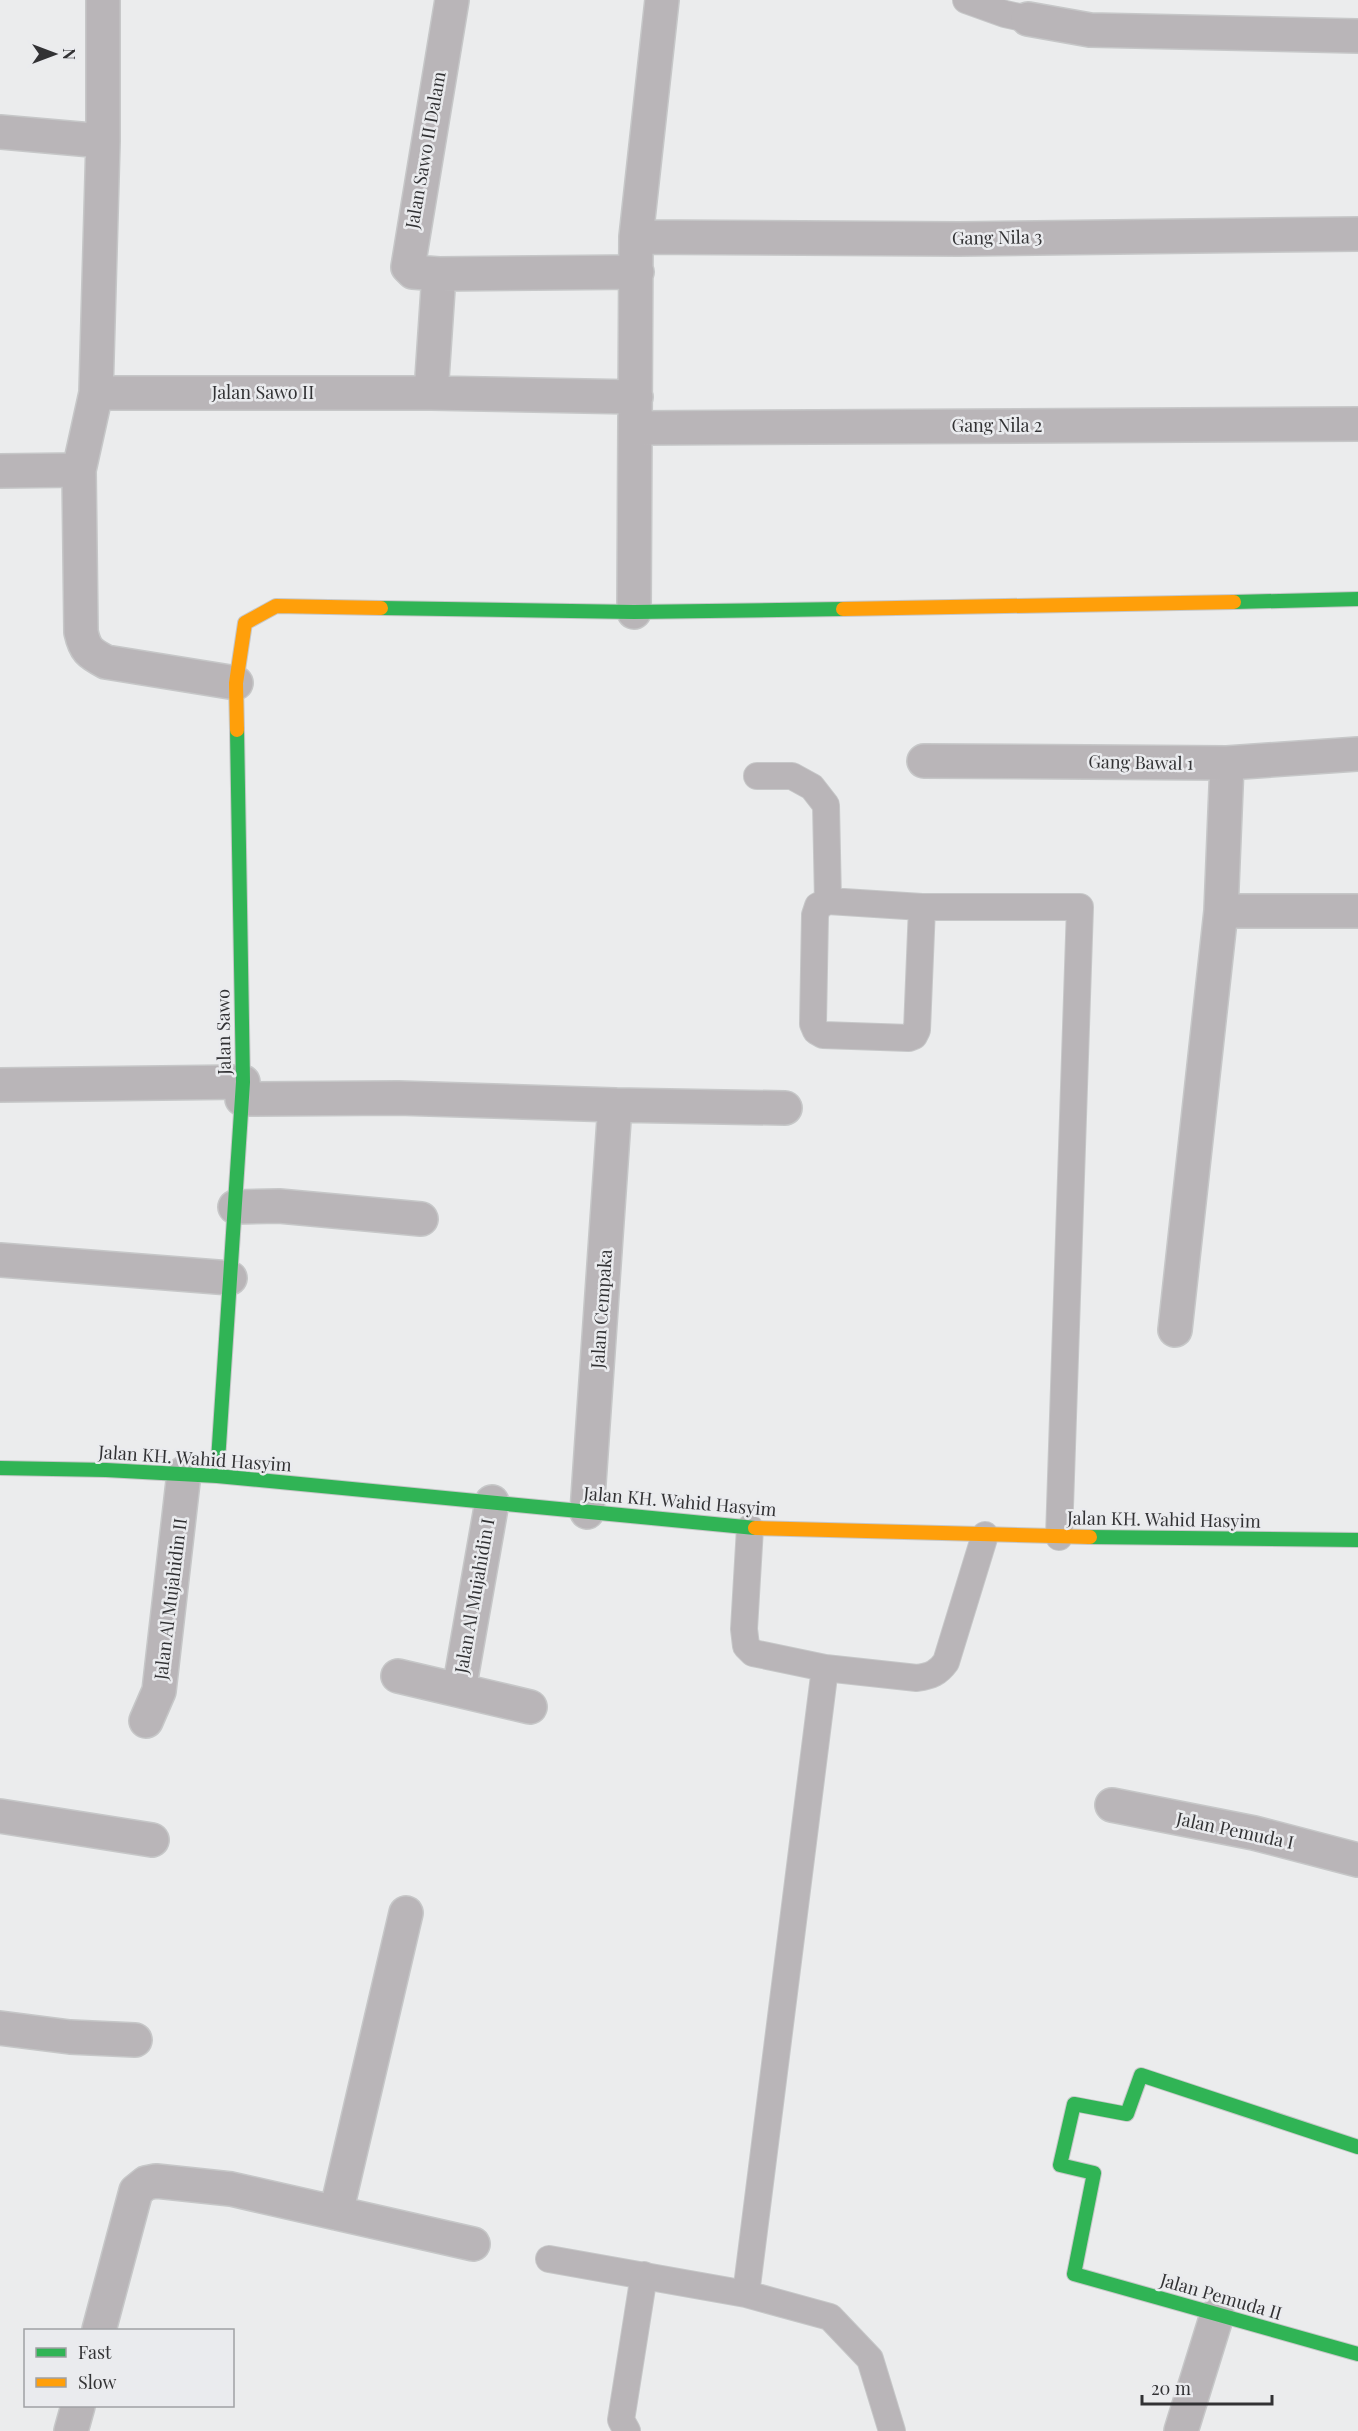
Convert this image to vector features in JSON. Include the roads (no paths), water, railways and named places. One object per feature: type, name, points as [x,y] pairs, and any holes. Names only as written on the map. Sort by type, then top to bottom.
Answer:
[{"type":"street","points":[[103,0],[103,141],[96,393],[80,470],[80,610],[84,647],[94,656],[106,662],[236,683]]},
{"type":"street","name":"Jalan Sawo II Dalam","points":[[452,0],[408,267],[413,272],[439,274],[637,272]]},
{"type":"street","points":[[662,0],[636,237],[634,612],[1132,605],[1358,599]]},
{"type":"street","points":[[1017,16],[1090,30],[1358,36]]},
{"type":"street","points":[[0,132],[103,141]]},
{"type":"street","name":"Gang Nila 3","points":[[636,237],[959,238],[1358,234]]},
{"type":"street","points":[[430,393],[439,274]]},
{"type":"street","name":"Jalan Sawo II","points":[[96,393],[430,393],[636,412]]},
{"type":"street","name":"Gang Nila 2","points":[[636,412],[1358,424]]},
{"type":"street","points":[[0,471],[80,470]]},
{"type":"street","name":"Jalan Sawo","points":[[217,1476],[243,1090],[236,683],[245,623],[276,606],[634,612]]},
{"type":"street","name":"Gang Bawal 1","points":[[924,761],[1227,764],[1358,754]]},
{"type":"street","points":[[1175,1330],[1221,911],[1227,764]]},
{"type":"street","points":[[1221,911],[1358,911]]},
{"type":"street","points":[[0,1085],[243,1090],[615,1106],[785,1108]]},
{"type":"street","name":"Jalan Cempaka","points":[[587,1512],[615,1106]]},
{"type":"street","points":[[235,1207],[279,1206],[420,1219]]},
{"type":"street","points":[[0,1260],[230,1278]]},
{"type":"street","name":"Jalan KH. Wahid Hasyim","points":[[0,1468],[184,1473],[750,1528],[1059,1537],[1358,1540]]},
{"type":"street","name":"Jalan Al Mujahidin II","points":[[146,1721],[159,1691],[184,1473]]},
{"type":"street","name":"Jalan Al Mujahidin I","points":[[459,1690],[492,1502]]},
{"type":"street","name":"Jalan Al Mujahidin I","points":[[398,1677],[530,1707]]},
{"type":"street","name":"Jalan Pemuda I","points":[[1112,1805],[1254,1833],[1358,1860]]},
{"type":"street","points":[[0,1816],[152,1840]]},
{"type":"street","points":[[336,2213],[406,1913]]},
{"type":"street","points":[[0,2028],[70,2037],[135,2040]]},
{"type":"street","name":"Jalan Pemuda II","points":[[1358,2147],[1142,2075],[1127,2114],[1074,2104],[1060,2165],[1094,2173],[1074,2274],[1358,2354]]},
{"type":"street","points":[[100,2329],[136,2191],[146,2183],[156,2181],[231,2189],[473,2244]]},
{"type":"street","points":[[1181,2431],[1217,2315]]},
{"type":"street","points":[[71,2431],[78,2407]]},
{"type":"lane","points":[[966,0],[1017,16]]},
{"type":"lane","points":[[757,776],[792,776],[812,787],[826,804],[828,901]]},
{"type":"lane","points":[[922,907],[917,1030],[914,1036],[909,1038],[824,1035],[816,1031],[813,1024],[815,915],[818,906],[828,901],[922,907],[1080,907],[1059,1537]]},
{"type":"lane","points":[[750,1528],[744,1629],[746,1646],[753,1653],[825,1668],[917,1678],[930,1677],[946,1662],[985,1535]]},
{"type":"lane","points":[[746,2294],[825,1668]]},
{"type":"lane","points":[[549,2259],[746,2294],[830,2317],[870,2359],[892,2431]]},
{"type":"lane","points":[[627,2431],[621,2420],[644,2275]]}]
